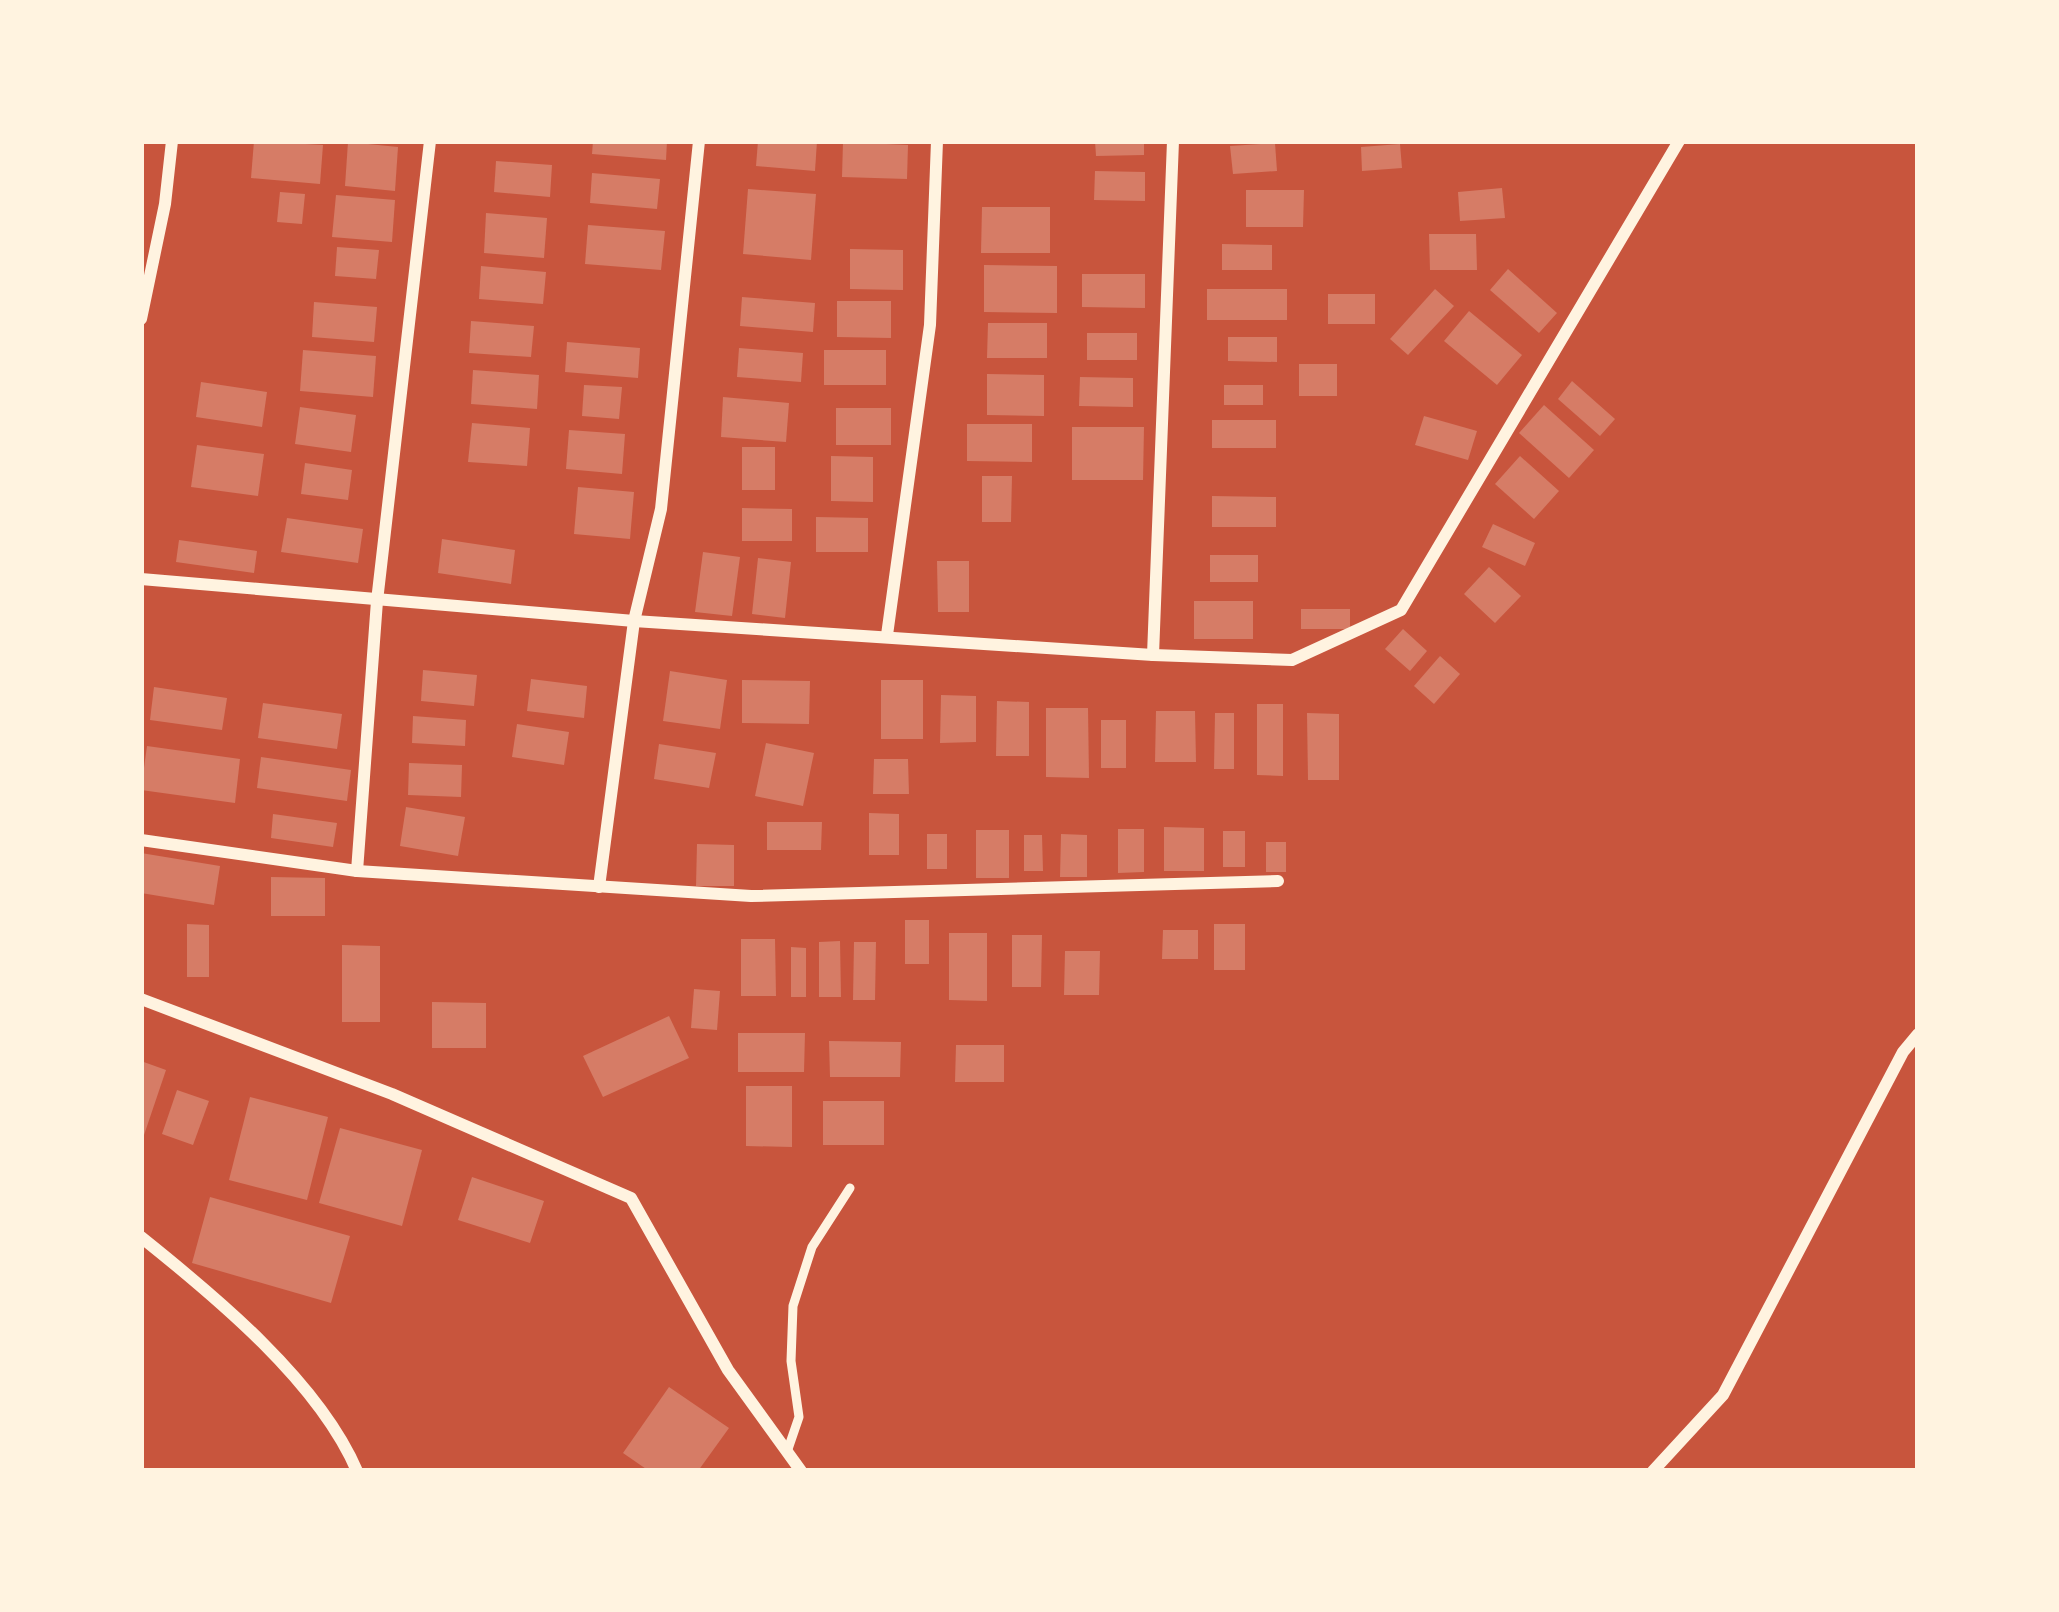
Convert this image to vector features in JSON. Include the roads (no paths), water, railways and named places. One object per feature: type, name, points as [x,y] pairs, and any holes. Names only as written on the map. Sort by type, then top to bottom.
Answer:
[{"type":"street","points":[[141,319],[172,141]]},
{"type":"street","points":[[357,871],[376,601],[430,141]]},
{"type":"street","points":[[599,887],[634,621],[661,509],[699,141]]},
{"type":"street","points":[[887,635],[930,325],[937,141]]},
{"type":"street","points":[[1153,655],[1173,141]]},
{"type":"street","points":[[141,579],[634,621],[1292,660],[1400,610],[1679,141]]},
{"type":"street","points":[[141,840],[357,871],[751,896],[1278,881]]},
{"type":"street","points":[[141,999],[392,1094],[631,1198],[728,1370],[801,1471]]},
{"type":"street","points":[[1653,1471],[1723,1395],[1918,1034]]},
{"type":"street","points":[[141,1237],[225,1304],[340,1431],[357,1471]]},
{"type":"lane","points":[[787,1452],[799,1417],[791,1360],[793,1306],[812,1247],[850,1188]]}]
